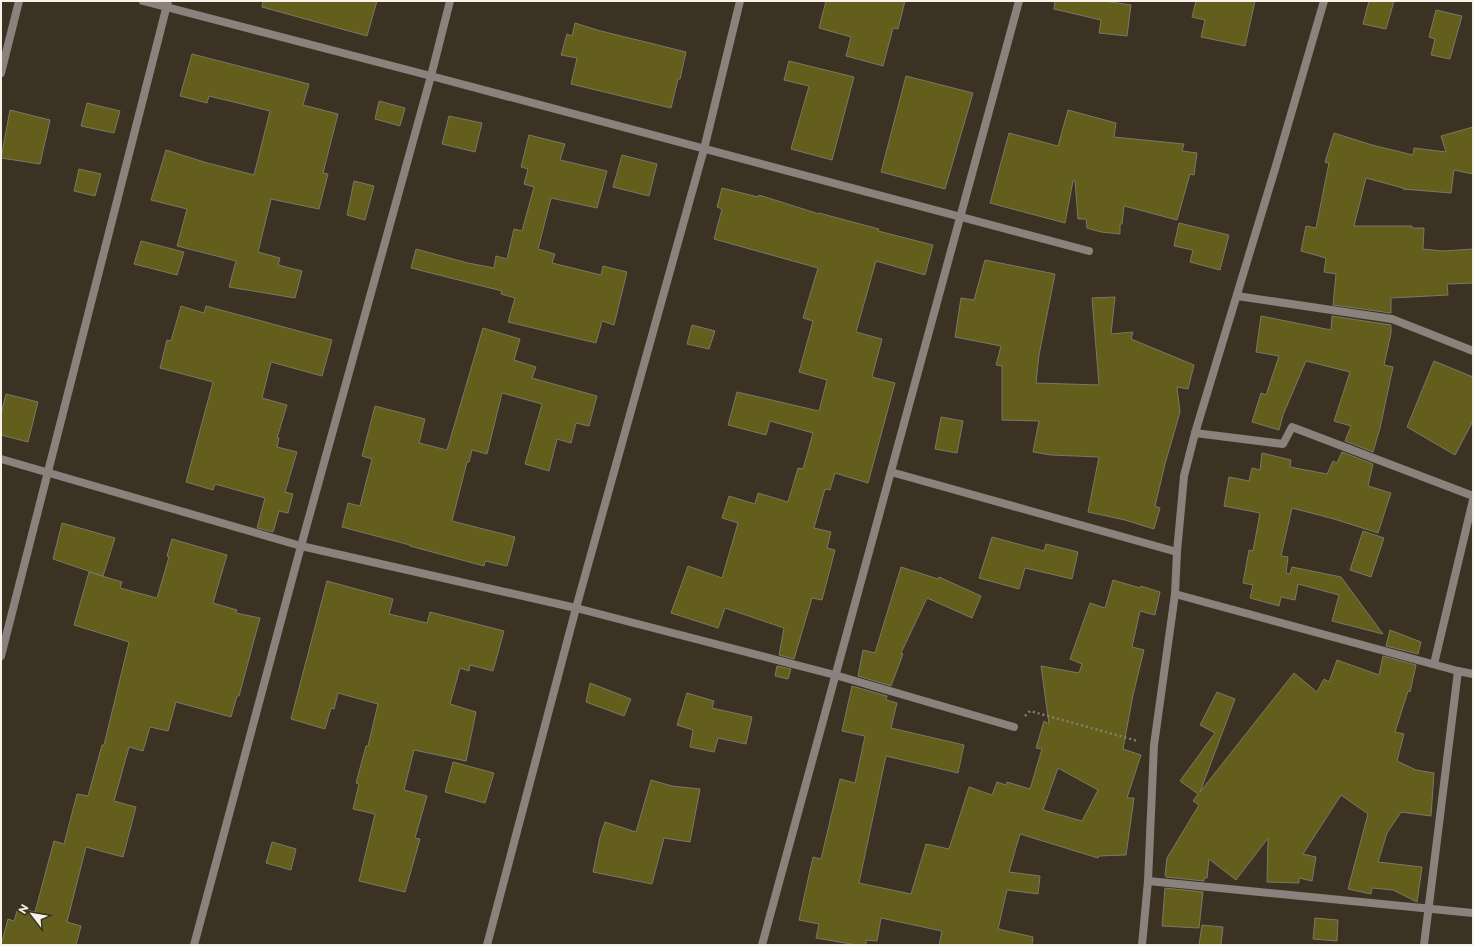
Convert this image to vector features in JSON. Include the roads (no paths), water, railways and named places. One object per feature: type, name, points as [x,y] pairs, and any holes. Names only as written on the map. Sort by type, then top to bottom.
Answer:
[{"type":"street","points":[[1,72],[19,1]]},
{"type":"street","points":[[143,1],[167,4],[431,76],[1090,251]]},
{"type":"street","points":[[194,945],[301,546],[431,76],[450,1]]},
{"type":"street","points":[[487,945],[576,608],[704,149],[740,1]]},
{"type":"street","points":[[762,945],[1019,1]]},
{"type":"street","points":[[1142,945],[1148,881],[1154,745],[1175,594],[1184,476],[1195,433],[1324,1]]},
{"type":"street","points":[[1,656],[167,4]]},
{"type":"street","points":[[1237,296],[1392,319],[1473,351]]},
{"type":"street","points":[[1195,433],[1283,444],[1292,427],[1473,496]]},
{"type":"street","points":[[1,459],[301,546],[576,608],[835,675],[1014,727]]},
{"type":"street","points":[[891,472],[1177,552]]},
{"type":"street","points":[[1434,664],[1473,500]]},
{"type":"street","points":[[1175,594],[1473,674]]},
{"type":"street","points":[[1424,945],[1458,671]]},
{"type":"street","points":[[1148,881],[1473,913]]}]
